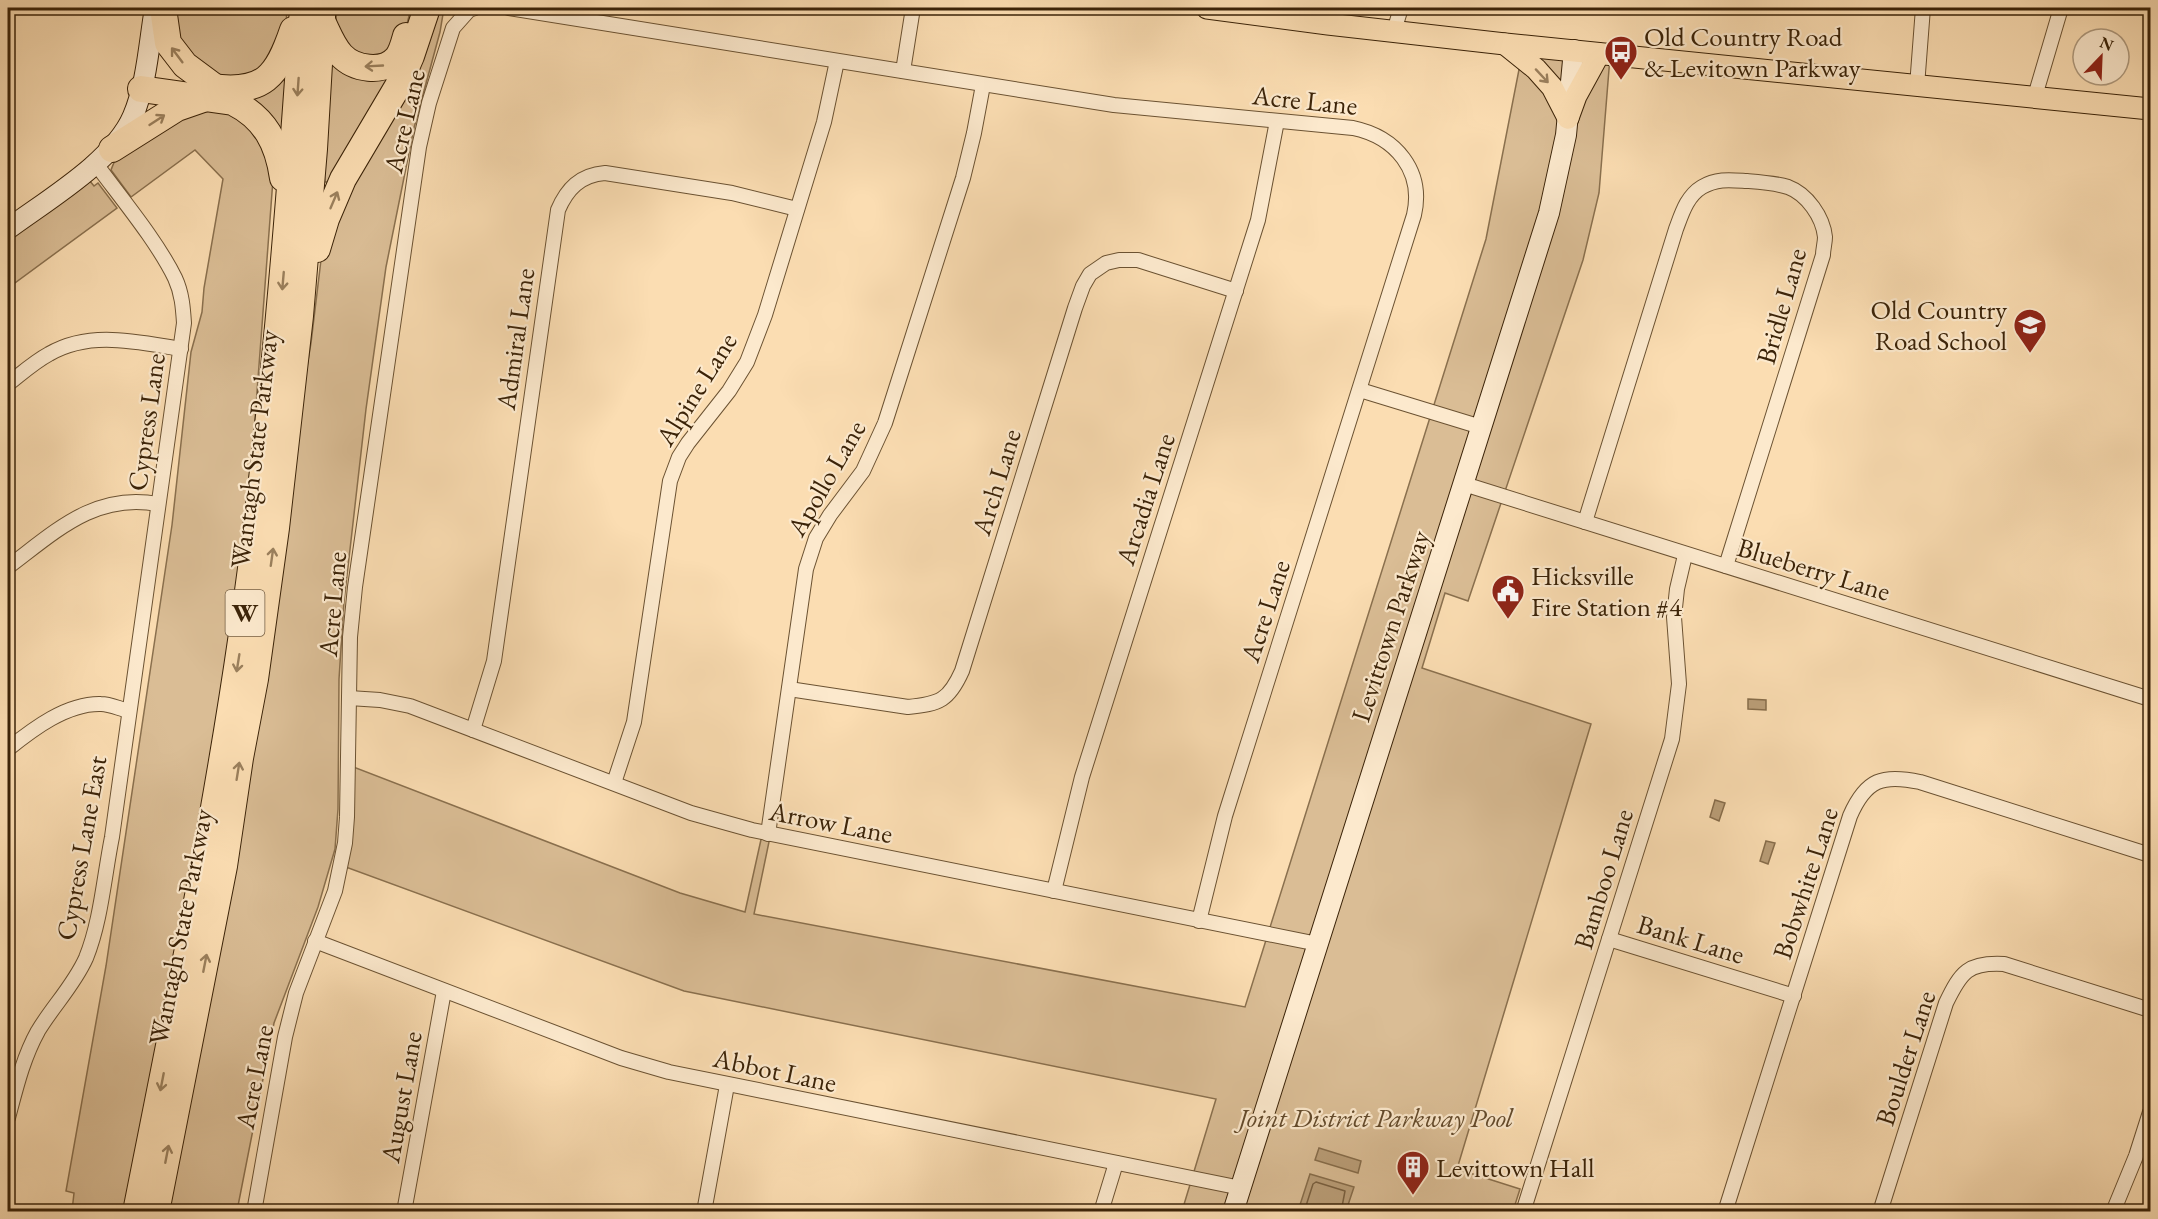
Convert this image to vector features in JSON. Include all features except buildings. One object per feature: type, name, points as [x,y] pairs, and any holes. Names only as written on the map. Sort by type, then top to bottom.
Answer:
[{"type":"highway","points":[[163,8],[168,43],[210,93]]},
{"type":"highway","points":[[104,157],[177,108],[210,93],[243,89],[266,78],[284,58],[312,11],[346,60],[360,66],[381,67],[395,59],[401,51],[417,8]]},
{"type":"highway","points":[[300,316],[318,245],[334,197],[398,86],[427,8]]},
{"type":"highway","name":"Wantagh State Parkway","points":[[136,1212],[208,843],[242,635],[266,450],[289,210],[312,11]]},
{"type":"highway","name":"Wantagh State Parkway","points":[[156,1212],[224,866],[240,758],[255,679],[277,517],[300,316],[312,11]]},
{"type":"highway","points":[[142,83],[210,93],[233,102],[254,115],[275,142],[289,210]]},
{"type":"main road","points":[[1207,8],[1505,44],[2151,109]]},
{"type":"main road","points":[[1505,44],[1536,69],[1552,87],[1568,118]]},
{"type":"main road","points":[[1568,118],[1581,86],[1599,54]]},
{"type":"street","points":[[8,229],[104,157],[133,117],[142,83],[155,8]]},
{"type":"street","name":"Acre Lane","points":[[254,1212],[285,1037],[296,993],[334,891],[345,843],[350,637],[355,587],[419,147],[429,103],[453,28],[469,10],[475,8]]},
{"type":"street","name":"Acre Lane","points":[[509,8],[1114,105],[1367,131],[1380,136],[1395,147],[1414,178],[1416,206],[1414,215],[1225,816],[1199,921]]},
{"type":"street","points":[[903,71],[913,8]]},
{"type":"street","points":[[1394,31],[1401,8]]},
{"type":"street","points":[[1917,86],[1923,8]]},
{"type":"street","points":[[2035,96],[2061,8]]},
{"type":"street","name":"Levittown Parkway","points":[[1233,1212],[1549,213],[1568,118],[1574,50]]},
{"type":"street","name":"Alpine Lane","points":[[614,783],[634,722],[670,481],[679,457],[688,443],[729,391],[747,362],[765,315],[825,122],[837,61]]},
{"type":"street","name":"Apollo Lane","points":[[768,834],[803,587],[811,551],[830,515],[863,471],[885,423],[963,178],[983,85]]},
{"type":"street","name":"Arcadia Lane","points":[[1054,891],[1083,777],[1258,220],[1277,121]]},
{"type":"street","name":"Cypress Lane","points":[[104,157],[175,278],[183,308],[181,349],[129,711]]},
{"type":"street","name":"Admiral Lane","points":[[473,730],[494,661],[558,210],[562,199],[584,177],[605,173],[732,193],[797,209]]},
{"type":"street","name":"Bridle Lane","points":[[1585,522],[1686,203],[1701,188],[1716,181],[1769,183],[1788,187],[1814,208],[1825,236],[1823,255],[1726,566]]},
{"type":"street","name":"Arch Lane","points":[[789,689],[908,707],[928,705],[946,697],[954,688],[962,671],[1075,308],[1090,274],[1106,263],[1138,260],[1236,291]]},
{"type":"street","points":[[8,384],[49,354],[87,340],[124,340],[181,349]]},
{"type":"street","points":[[1360,390],[1481,427]]},
{"type":"street","name":"Blueberry Lane","points":[[1464,484],[2151,699]]},
{"type":"street","points":[[8,567],[87,511],[117,502],[143,501],[158,504]]},
{"type":"street","name":"Bamboo Lane","points":[[1523,1212],[1672,739],[1679,684],[1674,616],[1677,589],[1686,555]]},
{"type":"street","name":"Arrow Lane","points":[[349,698],[380,700],[410,706],[691,813],[768,834],[1318,944]]},
{"type":"street","points":[[8,749],[44,723],[83,706],[102,704],[129,711]]},
{"type":"street","name":"Cypress Lane East","points":[[8,1118],[20,1074],[38,1031],[77,975],[91,945],[112,837],[129,711]]},
{"type":"street","name":"Bobwhite Lane","points":[[1725,1212],[1850,816],[1855,804],[1870,786],[1877,781],[1899,777],[1920,782],[2151,855]]},
{"type":"street","name":"Bank Lane","points":[[1609,939],[1794,996]]},
{"type":"street","name":"Abbot Lane","points":[[315,942],[621,1058],[669,1072],[1241,1188]]},
{"type":"street","name":"Boulder Lane","points":[[1880,1212],[1946,1003],[1958,978],[1975,966],[1991,963],[2004,964],[2151,1010]]},
{"type":"street","name":"August Lane","points":[[404,1212],[444,991]]},
{"type":"street","points":[[704,1212],[727,1085]]},
{"type":"street","points":[[2113,1212],[2151,1112]]},
{"type":"street","points":[[1101,1212],[1116,1163]]},
{"type":"green space","points":[[172,8],[287,8],[286,25],[270,61],[252,73],[230,78],[210,74],[176,41]]},
{"type":"green space","points":[[337,8],[411,8],[404,33],[395,50],[384,58],[368,60],[352,54],[340,43],[336,29]]},
{"type":"green space","points":[[433,8],[444,8],[440,32],[414,128],[386,267],[366,409],[344,602],[339,679],[338,809],[335,849],[318,907],[274,1023],[237,1211],[165,1212],[311,343],[321,260],[327,234]]},
{"type":"green space","points":[[328,44],[394,68],[331,182],[325,182],[322,154]]},
{"type":"green space","name":"Joint District Parkway Pool","points":[[1523,49],[1610,57],[1599,193],[1583,260],[1468,601],[1445,593],[1422,668],[1591,724],[1457,1169],[1520,1189],[1513,1211],[1182,1211],[1216,1099],[684,991],[343,866],[351,766],[680,893],[745,912],[762,835],[770,837],[754,914],[1245,1007],[1486,239]]},
{"type":"green space","points":[[286,76],[284,157],[245,99]]},
{"type":"green space","points":[[210,108],[249,119],[274,166],[250,485],[223,701],[126,1211],[72,1211],[74,1193],[66,1191],[106,966],[172,525],[191,352],[202,312],[223,179],[195,150],[131,197],[111,170],[115,160],[184,112]]},
{"type":"green space","points":[[89,180],[94,186],[98,183],[117,208],[8,288],[8,240]]},
{"type":"water","points":[[1748,699],[1766,700],[1766,710],[1748,709]]},
{"type":"water","points":[[1715,800],[1725,803],[1719,821],[1710,817]]},
{"type":"water","points":[[1766,841],[1775,843],[1768,864],[1760,861]]},
{"type":"water","points":[[1319,1148],[1361,1161],[1358,1173],[1315,1160]]},
{"type":"water","points":[[1310,1174],[1354,1187],[1346,1211],[1298,1211]]},
{"type":"place","name":"Old Country Road & Levitown Parkway","points":[[1621,81]]},
{"type":"place","name":"Old Country Road School","points":[[2030,354]]},
{"type":"place","name":"Hicksville Fire Station #4","points":[[1508,620]]},
{"type":"place","name":"Levittown Hall","points":[[1413,1196]]}]
